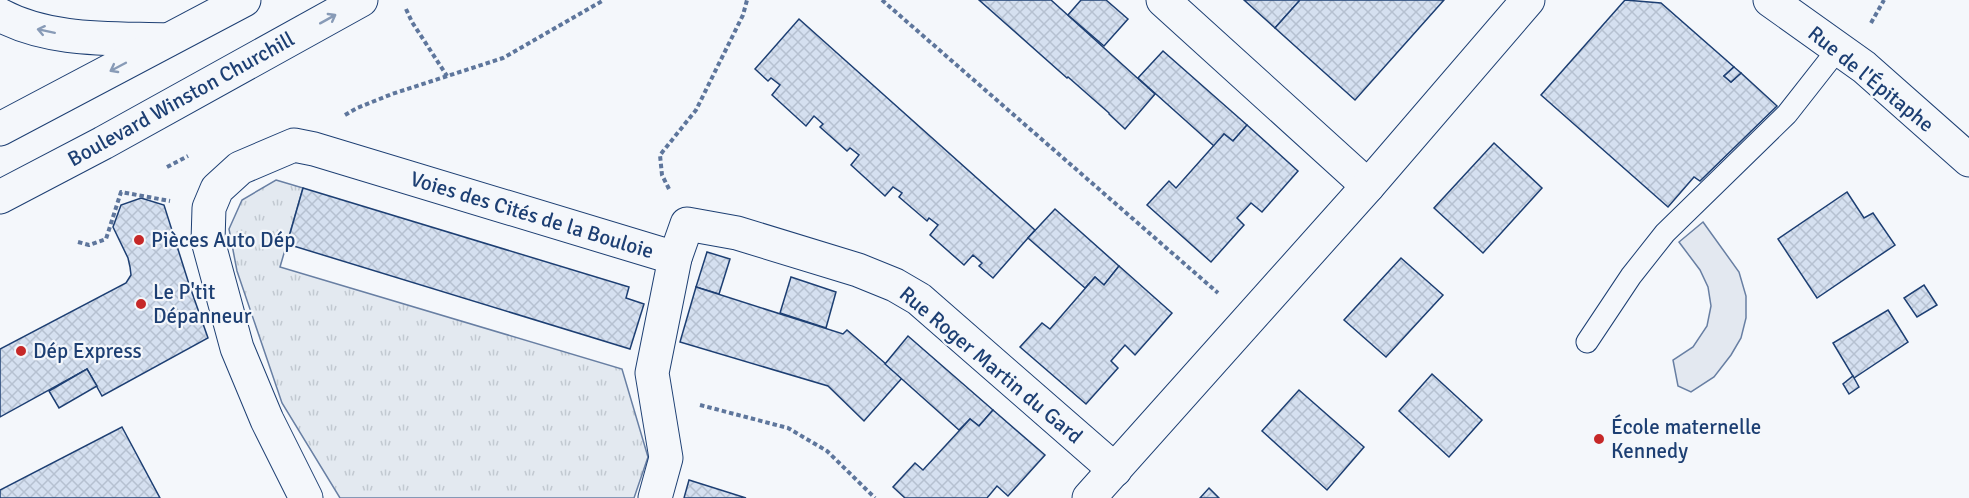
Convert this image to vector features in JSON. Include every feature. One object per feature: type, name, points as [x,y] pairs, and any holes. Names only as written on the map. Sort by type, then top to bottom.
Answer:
[{"type":"street","points":[[0,129],[244,0]]},
{"type":"street","name":"Boulevard Winston Churchill","points":[[0,197],[103,143],[362,0]]},
{"type":"street","points":[[1163,0],[1368,186]]},
{"type":"street","points":[[1089,498],[1368,186],[1528,0]]},
{"type":"street","name":"Rue de l'Épitaphe","points":[[1770,0],[1864,67],[1969,160]]},
{"type":"street","points":[[0,15],[27,27],[70,36],[167,40]]},
{"type":"street","points":[[294,145],[240,168],[217,189],[209,208],[208,241],[237,348],[267,420],[306,498]]},
{"type":"street","name":"Voies des Cités de la Bouloie","points":[[294,145],[314,149],[675,258],[652,373],[666,458],[655,498]]},
{"type":"street","points":[[675,258],[687,224]]},
{"type":"street","name":"Rue Roger Martin du Gard","points":[[687,224],[737,233],[858,270],[895,285],[919,299],[1115,470]]},
{"type":"lane","points":[[1587,342],[1630,276],[1665,233],[1787,114],[1838,49]]},
{"type":"path","points":[[294,145],[357,108],[392,94],[503,58],[604,0]]},
{"type":"path","points":[[687,224],[662,175],[660,155],[696,110],[743,15],[747,0]]},
{"type":"path","points":[[882,0],[1248,319]]},
{"type":"path","points":[[1870,27],[1884,0]]},
{"type":"path","points":[[406,9],[447,76]]},
{"type":"path","points":[[78,242],[90,244],[106,239],[121,192],[209,208]]},
{"type":"path","points":[[657,402],[679,400],[788,428],[827,451],[875,498]]},
{"type":"green space","points":[[276,180],[303,188],[280,267],[622,369],[648,457],[634,498],[340,498],[282,403],[237,271],[229,229],[242,200]]},
{"type":"shaded area","points":[[1703,222],[1739,272],[1746,296],[1746,318],[1741,338],[1731,355],[1714,377],[1691,392],[1678,386],[1673,360],[1693,347],[1707,326],[1711,306],[1708,287],[1700,270],[1679,242]]},
{"type":"building","points":[[979,0],[1051,0],[1155,94],[1125,129]]},
{"type":"building","points":[[1081,0],[1106,0],[1128,19],[1104,46],[1068,15]]},
{"type":"building","points":[[1244,0],[1300,0],[1275,28]]},
{"type":"building","points":[[1300,0],[1444,0],[1355,100],[1275,28]]},
{"type":"building","points":[[1625,0],[1661,3],[1734,67],[1724,76],[1731,82],[1741,73],[1777,106],[1700,181],[1694,177],[1668,207],[1541,95]]},
{"type":"building","points":[[799,19],[1035,230],[993,278],[979,266],[982,263],[973,255],[964,265],[930,235],[938,225],[929,218],[927,221],[899,197],[902,193],[893,187],[885,196],[851,165],[859,155],[850,148],[847,151],[820,127],[823,124],[814,116],[806,126],[772,95],[780,85],[771,78],[768,81],[755,69]]},
{"type":"building","points":[[1163,51],[1247,125],[1233,141],[1224,134],[1214,146],[1138,78]]},
{"type":"building","points":[[1734,67],[1741,73],[1731,82],[1724,76]]},
{"type":"building","points":[[1247,125],[1298,171],[1262,212],[1251,203],[1237,218],[1244,225],[1211,262],[1147,205],[1169,181],[1176,188],[1224,134],[1233,141]]},
{"type":"building","points":[[1494,143],[1542,188],[1483,253],[1434,208]]},
{"type":"building","points":[[303,188],[629,287],[626,298],[644,304],[630,349],[287,244]]},
{"type":"building","points":[[1847,192],[1864,218],[1873,213],[1895,245],[1817,298],[1778,239]]},
{"type":"building","name":"Le P'tit Dépanneur","points":[[141,198],[164,205],[208,338],[102,396],[87,369],[0,417],[0,349],[126,283],[131,275],[128,258],[113,227],[121,205]]},
{"type":"building","points":[[1055,209],[1119,266],[1104,285],[1095,277],[1085,288],[1028,238]]},
{"type":"building","points":[[707,252],[730,259],[719,294],[696,287]]},
{"type":"building","points":[[1401,258],[1443,295],[1386,357],[1344,320]]},
{"type":"building","points":[[1119,266],[1172,313],[1135,355],[1125,345],[1111,361],[1118,368],[1086,404],[1020,347],[1042,323],[1050,329],[1095,277],[1104,285]]},
{"type":"building","points":[[791,277],[836,292],[826,328],[780,313]]},
{"type":"building","points":[[1924,285],[1937,305],[1917,317],[1904,298]]},
{"type":"building","points":[[696,287],[843,334],[847,330],[902,378],[864,421],[828,386],[680,342]]},
{"type":"building","points":[[1888,310],[1908,342],[1854,378],[1833,343]]},
{"type":"building","points":[[908,336],[993,410],[979,426],[970,419],[959,430],[885,364]]},
{"type":"building","points":[[87,369],[97,386],[59,408],[49,391]]},
{"type":"building","points":[[1432,374],[1482,420],[1449,457],[1399,411]]},
{"type":"building","points":[[1853,376],[1859,387],[1849,394],[1843,384]]},
{"type":"building","points":[[1299,390],[1364,447],[1327,490],[1262,431]]},
{"type":"building","points":[[993,410],[1045,455],[1008,496],[997,486],[987,498],[905,498],[893,487],[915,463],[923,470],[970,419],[979,426]]},
{"type":"building","points":[[122,427],[160,498],[0,498],[0,490]]},
{"type":"building","points":[[689,480],[746,498],[684,498]]},
{"type":"building","points":[[1209,488],[1219,498],[1200,498]]},
{"type":"place","name":"Pièces Auto Dép","points":[[139,240]]},
{"type":"place","name":"Le P'tit Dépanneur","points":[[141,304]]},
{"type":"place","name":"Dép Express","points":[[21,351]]},
{"type":"place","name":"École maternelle Kennedy","points":[[1599,439]]}]
